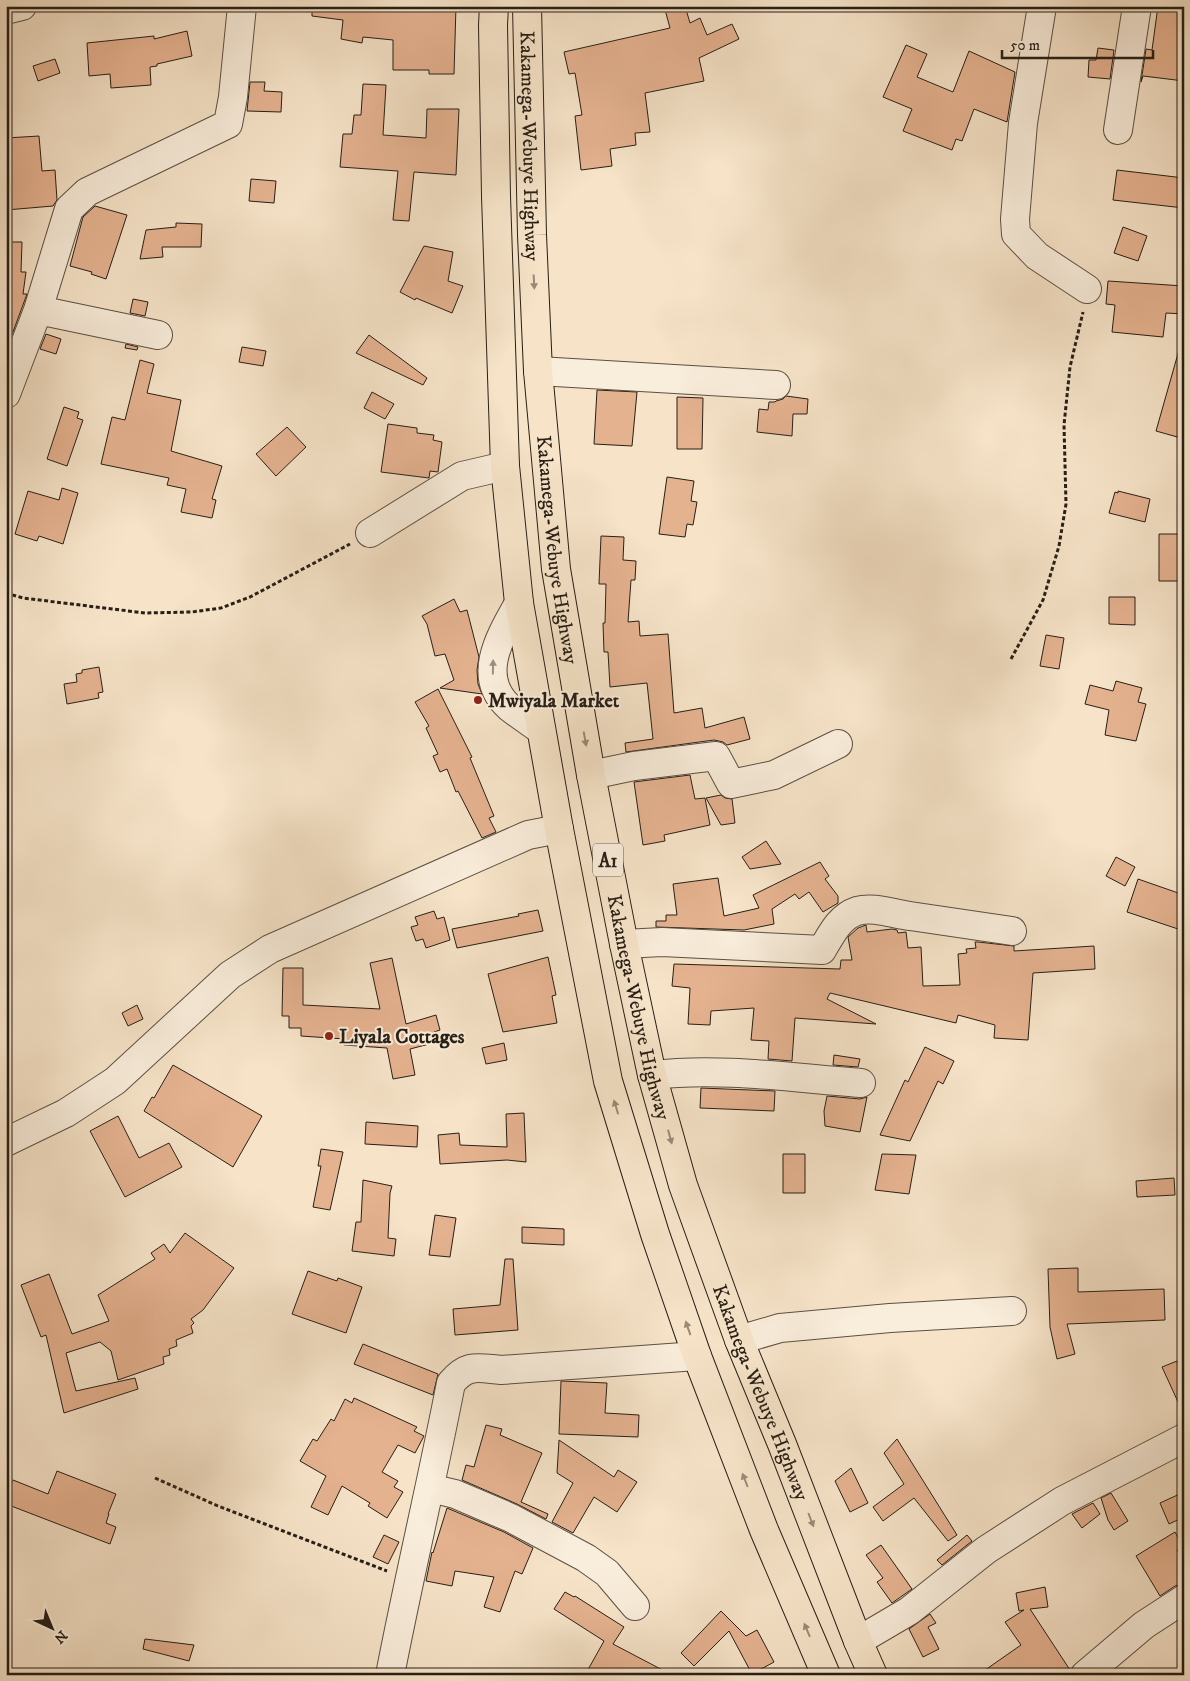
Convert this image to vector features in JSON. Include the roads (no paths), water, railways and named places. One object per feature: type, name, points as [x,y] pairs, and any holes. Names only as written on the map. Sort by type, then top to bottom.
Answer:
[{"type":"highway","name":"Kakamega-Webuye Highway","points":[[494,6],[492,26],[505,466],[518,604],[558,829],[608,1081],[655,1234],[697,1356],[764,1530],[826,1675]]},
{"type":"highway","name":"Kakamega-Webuye Highway","points":[[527,6],[532,235],[538,371],[556,569],[591,775],[624,944],[652,1074],[683,1185],[739,1340],[873,1675]]},
{"type":"street","points":[[6,10],[22,6]]},
{"type":"street","points":[[6,394],[38,310],[69,209],[87,192],[228,124],[233,97],[242,6]]},
{"type":"street","points":[[1042,6],[1023,123],[1015,219],[1016,234],[1037,256],[1087,289]]},
{"type":"street","points":[[1118,130],[1137,6]]},
{"type":"street","points":[[38,310],[158,335]]},
{"type":"street","points":[[538,371],[776,385]]},
{"type":"street","points":[[370,533],[462,476],[505,466]]},
{"type":"street","points":[[518,604],[494,651],[493,680],[498,693],[507,706],[541,730]]},
{"type":"street","points":[[591,775],[634,766],[716,756],[731,784],[774,775],[838,744]]},
{"type":"street","points":[[6,1142],[66,1113],[115,1081],[230,975],[270,949],[528,835],[558,829]]},
{"type":"street","points":[[624,944],[662,942],[822,950],[835,928],[846,918],[857,912],[872,909],[1012,931]]},
{"type":"street","points":[[652,1074],[680,1072],[748,1074],[861,1084]]},
{"type":"street","points":[[739,1340],[780,1328],[890,1318],[1012,1311]]},
{"type":"street","points":[[390,1675],[451,1383],[466,1370],[475,1368],[501,1370],[697,1356]]},
{"type":"street","points":[[858,1641],[909,1611],[986,1550],[1062,1501],[1184,1438]]},
{"type":"street","points":[[430,1488],[455,1494],[511,1518],[570,1549],[607,1573],[635,1606]]},
{"type":"street","points":[[1085,1675],[1144,1625],[1184,1599]]},
{"type":"place","name":"Mwiyala Market","points":[[478,700]]},
{"type":"place","name":"Liyala Cottages","points":[[329,1036]]}]
